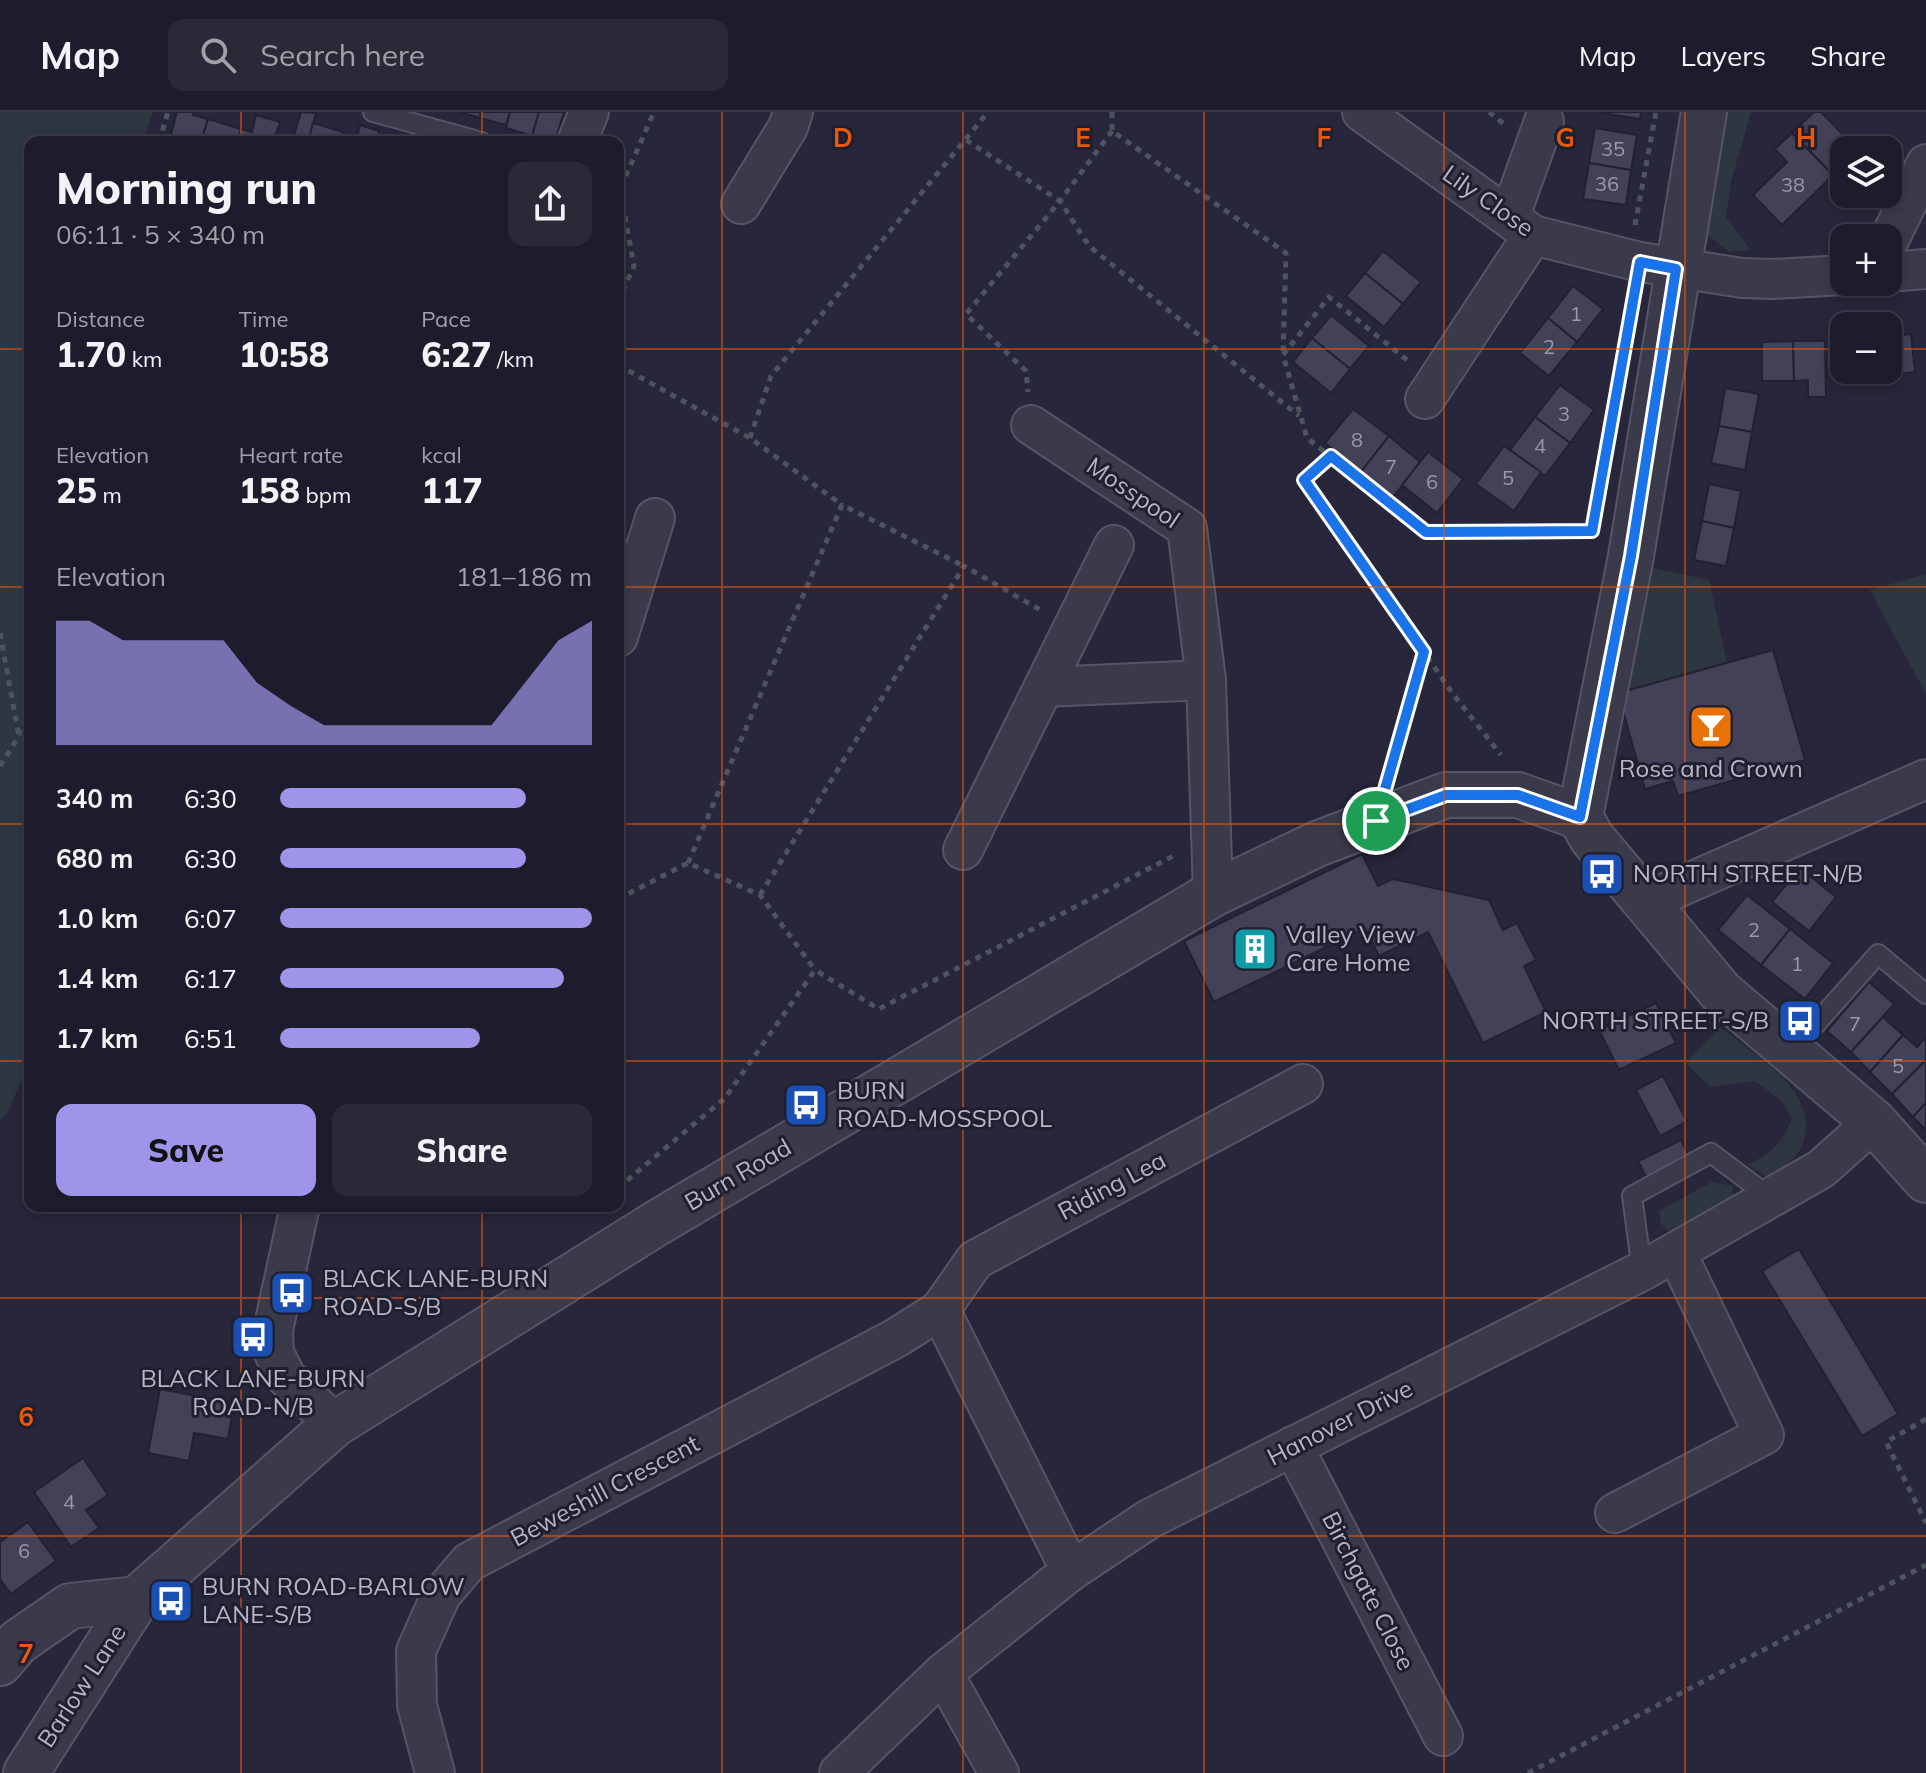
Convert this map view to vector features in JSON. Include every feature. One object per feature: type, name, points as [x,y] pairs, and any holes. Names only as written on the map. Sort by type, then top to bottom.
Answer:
[{"type":"street","points":[[579,136],[589,112]]},
{"type":"street","points":[[741,204],[788,127],[793,112]]},
{"type":"street","name":"Lily Close","points":[[1362,112],[1521,226],[1628,259],[1676,269],[1772,279],[1830,276]]},
{"type":"street","points":[[1704,112],[1631,556],[1580,817],[1592,838],[1721,992],[1874,1122],[1926,1180]]},
{"type":"street","points":[[1430,392],[1521,226],[1544,121]]},
{"type":"street","points":[[1897,224],[1926,164]]},
{"type":"street","points":[[1902,271],[1926,269]]},
{"type":"street","name":"Mosspool","points":[[1031,425],[1187,528],[1206,680],[1213,894]]},
{"type":"street","points":[[624,618],[655,518]]},
{"type":"street","points":[[963,850],[1114,545]]},
{"type":"street","points":[[1044,687],[1206,680]]},
{"type":"street","points":[[1645,902],[1926,779]]},
{"type":"street","name":"Burn Road","points":[[137,1599],[335,1424],[657,1223],[1213,894],[1317,844],[1446,795],[1518,795],[1580,817]]},
{"type":"street","name":"Riding Lea","points":[[940,1310],[975,1260],[1303,1084]]},
{"type":"street","name":"Hanover Drive","points":[[839,1773],[943,1673],[1071,1571],[1149,1519],[1642,1271],[1821,1169],[1874,1122]]},
{"type":"street","points":[[299,1212],[273,1330],[274,1353],[286,1377],[335,1424]]},
{"type":"street","points":[[1615,1513],[1764,1435],[1676,1252]]},
{"type":"street","points":[[940,1310],[1071,1571]]},
{"type":"street","name":"Beweshill Crescent","points":[[435,1773],[417,1705],[416,1651],[441,1595],[469,1562],[896,1338],[940,1310]]},
{"type":"street","name":"Birchgate Close","points":[[1293,1446],[1443,1736]]},
{"type":"street","points":[[0,1663],[18,1642],[70,1606],[137,1599]]},
{"type":"street","name":"Barlow Lane","points":[[26,1773],[137,1599]]},
{"type":"street","points":[[943,1673],[999,1773]]},
{"type":"lane","points":[[373,112],[460,136]]},
{"type":"lane","points":[[1791,1052],[1878,954],[1926,994]]},
{"type":"lane","points":[[1642,1271],[1632,1196],[1711,1153],[1771,1198]]},
{"type":"path","points":[[161,136],[168,112]]},
{"type":"path","points":[[624,180],[654,112]]},
{"type":"path","points":[[750,438],[771,376],[988,112]]},
{"type":"path","points":[[1031,425],[1026,371],[966,314],[1060,201],[1112,131],[1112,112]]},
{"type":"path","points":[[1628,259],[1656,112]]},
{"type":"path","points":[[1112,131],[1286,253],[1283,355],[1307,438],[1426,532],[1592,531],[1595,516]]},
{"type":"path","points":[[966,140],[1060,201],[1089,246],[1301,418]]},
{"type":"path","points":[[624,211],[634,266],[624,288]]},
{"type":"path","points":[[1283,355],[1329,297],[1430,392]]},
{"type":"path","points":[[624,368],[750,438],[842,505],[964,566],[1073,628]]},
{"type":"path","points":[[1331,456],[1304,480],[1424,652],[1506,762],[1518,795]]},
{"type":"path","points":[[624,896],[688,863],[842,505]]},
{"type":"path","points":[[760,895],[964,566]]},
{"type":"path","points":[[0,633],[19,736]]},
{"type":"path","points":[[1376,821],[1424,652]]},
{"type":"path","points":[[0,766],[24,722]]},
{"type":"path","points":[[688,863],[760,895],[815,970],[879,1009],[1210,837]]},
{"type":"path","points":[[624,1183],[725,1098],[815,970]]},
{"type":"path","points":[[1926,1419],[1886,1442],[1926,1523]]},
{"type":"path","points":[[1533,1772],[1926,1565]]},
{"type":"shaded area","points":[[0,112],[153,112],[144,136],[24,136],[24,1074],[7,1114],[0,1120]]},
{"type":"shaded area","points":[[1704,112],[1751,112],[1731,182],[1726,218],[1751,250],[1729,252],[1709,236],[1689,197]]},
{"type":"shaded area","points":[[1630,563],[1709,580],[1727,663],[1618,693]]},
{"type":"shaded area","points":[[1926,574],[1926,694],[1870,590]]},
{"type":"shaded area","points":[[1720,1027],[1783,1078],[1803,1110],[1806,1128],[1799,1152],[1769,1178],[1748,1165],[1770,1151],[1784,1134],[1792,1118],[1782,1101],[1755,1081],[1710,1087],[1686,1063]]},
{"type":"shaded area","points":[[1712,1182],[1733,1186],[1733,1199],[1680,1229],[1667,1231],[1661,1223],[1659,1211]]},
{"type":"building","points":[[177,112],[194,112],[193,115],[208,119],[203,136],[171,136]]},
{"type":"building","points":[[301,112],[316,113],[310,136],[294,136]]},
{"type":"building","points":[[460,112],[481,112],[480,118]]},
{"type":"building","points":[[481,112],[510,112],[506,125],[480,118]]},
{"type":"building","points":[[510,112],[539,112],[532,136],[506,128]]},
{"type":"building","points":[[539,112],[564,112],[557,136],[532,136]]},
{"type":"building","points":[[1597,112],[1641,112],[1640,119]]},
{"type":"building","points":[[1814,112],[1821,112],[1844,136],[1830,136],[1830,172],[1792,133]]},
{"type":"building","points":[[256,115],[280,122],[275,136],[239,136],[241,129],[252,132]]},
{"type":"building","points":[[208,119],[241,129],[239,136],[203,136]]},
{"type":"building","points":[[313,123],[343,132],[342,136],[310,136]]},
{"type":"building","points":[[360,125],[379,131],[378,136],[357,136]]},
{"type":"building","points":[[1595,128],[1637,135],[1631,170],[1589,163]]},
{"type":"building","points":[[1792,133],[1830,172],[1830,178],[1782,225],[1753,195],[1787,162],[1775,149]]},
{"type":"building","points":[[1589,163],[1631,170],[1626,205],[1583,199]]},
{"type":"building","points":[[1383,251],[1421,282],[1403,304],[1365,273]]},
{"type":"building","points":[[1365,273],[1403,304],[1384,327],[1346,296]]},
{"type":"building","points":[[1573,286],[1603,309],[1577,342],[1548,318]]},
{"type":"building","points":[[1331,315],[1369,346],[1350,369],[1312,338]]},
{"type":"building","points":[[1548,318],[1577,342],[1549,376],[1520,353]]},
{"type":"building","points":[[1911,334],[1915,372],[1902,373],[1902,335]]},
{"type":"building","points":[[1312,338],[1350,369],[1331,393],[1293,362]]},
{"type":"building","points":[[1793,341],[1794,381],[1762,381],[1762,342]]},
{"type":"building","points":[[1793,341],[1825,341],[1826,397],[1808,397],[1808,380],[1794,381]]},
{"type":"building","points":[[1560,385],[1594,410],[1570,443],[1535,417]]},
{"type":"building","points":[[1725,388],[1759,394],[1752,432],[1719,426]]},
{"type":"building","points":[[1353,409],[1389,436],[1361,472],[1325,443]]},
{"type":"building","points":[[1535,417],[1570,443],[1545,476],[1510,450]]},
{"type":"building","points":[[1719,426],[1752,432],[1745,470],[1711,463]]},
{"type":"building","points":[[1389,436],[1420,462],[1393,497],[1361,472]]},
{"type":"building","points":[[1504,446],[1541,472],[1514,511],[1476,484]]},
{"type":"building","points":[[1428,452],[1463,479],[1437,513],[1402,485]]},
{"type":"building","points":[[1709,484],[1741,491],[1734,528],[1702,521]]},
{"type":"building","points":[[1702,521],[1734,528],[1726,566],[1694,560]]},
{"type":"building","name":"Rose and Crown","points":[[1773,650],[1805,760],[1678,796],[1673,781],[1645,789],[1618,693]]},
{"type":"building","name":"Valley View Care Home","points":[[1362,854],[1378,886],[1393,879],[1489,900],[1503,930],[1517,923],[1536,960],[1524,966],[1546,1012],[1483,1043],[1428,932],[1379,956],[1365,928],[1214,1002],[1184,941]]},
{"type":"building","points":[[1800,868],[1836,897],[1809,931],[1772,902]]},
{"type":"building","points":[[1747,895],[1790,929],[1761,965],[1718,930]]},
{"type":"building","points":[[1790,929],[1833,963],[1805,999],[1761,965]]},
{"type":"building","points":[[1869,982],[1894,1004],[1851,1052],[1827,1031]]},
{"type":"building","points":[[1656,1003],[1676,1043],[1619,1070],[1599,1030]]},
{"type":"building","points":[[1883,1017],[1903,1035],[1870,1072],[1851,1052]]},
{"type":"building","points":[[1903,1035],[1917,1047],[1926,1037],[1926,1060],[1892,1094],[1870,1072]]},
{"type":"building","points":[[1926,1060],[1926,1103],[1913,1117],[1892,1094]]},
{"type":"building","points":[[1663,1076],[1687,1121],[1660,1136],[1636,1090]]},
{"type":"building","points":[[1926,1103],[1926,1130],[1913,1117]]},
{"type":"building","points":[[1681,1140],[1696,1171],[1654,1193],[1638,1161]]},
{"type":"building","points":[[1799,1249],[1898,1414],[1862,1436],[1762,1271]]},
{"type":"building","points":[[160,1389],[234,1403],[228,1439],[194,1433],[189,1461],[148,1453]]},
{"type":"building","points":[[83,1458],[108,1495],[86,1510],[99,1528],[71,1547],[34,1492]]},
{"type":"building","points":[[28,1522],[56,1561],[11,1594],[0,1579],[0,1542]]},
{"type":"place","name":"Rose and Crown","points":[[1711,727]]},
{"type":"place","name":"NORTH STREET-N/B","points":[[1602,874]]},
{"type":"place","name":"Valley View Care Home","points":[[1255,949]]},
{"type":"place","name":"NORTH STREET-S/B","points":[[1800,1021]]},
{"type":"place","name":"BURN ROAD-MOSSPOOL","points":[[806,1105]]},
{"type":"place","name":"BLACK LANE-BURN ROAD-S/B","points":[[292,1293]]},
{"type":"place","name":"BLACK LANE-BURN ROAD-N/B","points":[[253,1337]]},
{"type":"place","name":"BURN ROAD-BARLOW LANE-S/B","points":[[171,1601]]},
{"type":"route","points":[[1640,262],[1676,269],[1631,556],[1580,817],[1518,795],[1446,795],[1376,821],[1424,652],[1304,480],[1331,456],[1426,532],[1592,531],[1640,262]]}]
